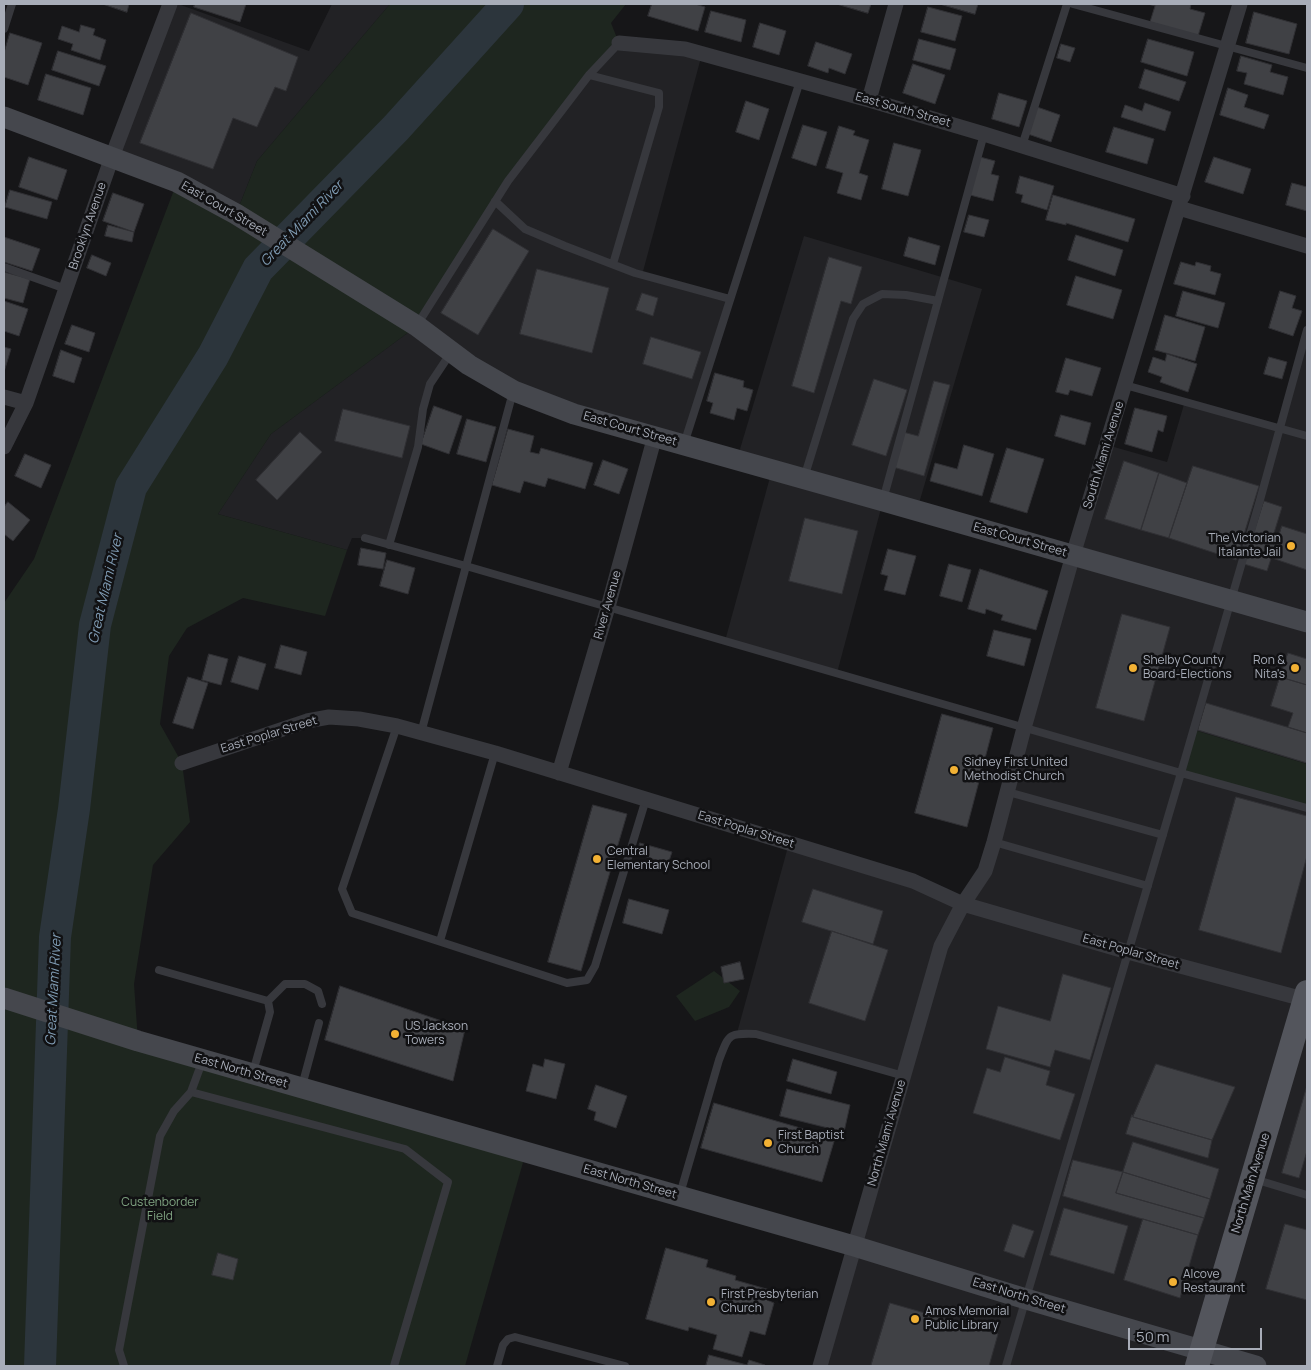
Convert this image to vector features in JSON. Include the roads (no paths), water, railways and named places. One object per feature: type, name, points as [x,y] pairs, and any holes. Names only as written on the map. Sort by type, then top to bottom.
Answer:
[{"type":"main road","name":"East Court Street","points":[[4,117],[177,182],[236,214],[417,326],[469,365],[514,391],[574,414],[1307,622]]},
{"type":"main road","name":"North Main Avenue","points":[[1199,1358],[1307,997]]},
{"type":"main road","name":"East North Street","points":[[4,998],[203,1060],[854,1246],[1026,1299],[1199,1358],[1256,1366]]},
{"type":"street","name":"Brooklyn Avenue","points":[[4,447],[26,403],[112,157],[170,4]]},
{"type":"street","points":[[869,100],[896,4]]},
{"type":"street","name":"South Miami Avenue","points":[[963,904],[985,871],[994,842],[1073,555],[1240,4]]},
{"type":"street","name":"East South Street","points":[[619,43],[685,49],[869,100],[1022,146],[1307,246]]},
{"type":"street","points":[[4,396],[26,403]]},
{"type":"street","name":"River Avenue","points":[[559,773],[608,607],[655,436]]},
{"type":"street","name":"East Poplar Street","points":[[182,763],[307,721],[329,717],[359,719],[397,726],[646,799],[913,881],[963,904],[1128,952],[1307,997]]},
{"type":"street","name":"North Miami Avenue","points":[[820,1366],[941,946],[963,904]]},
{"type":"lane","points":[[4,29],[12,4]]},
{"type":"lane","points":[[1022,146],[1067,4]]},
{"type":"lane","points":[[1072,4],[1307,68]]},
{"type":"lane","points":[[417,326],[508,181],[589,75],[619,43]]},
{"type":"lane","points":[[589,75],[659,93],[660,107],[613,264]]},
{"type":"lane","points":[[684,444],[800,81]]},
{"type":"lane","points":[[883,501],[984,134]]},
{"type":"lane","points":[[495,201],[524,229],[635,273],[730,299]]},
{"type":"lane","points":[[4,267],[66,289]]},
{"type":"lane","points":[[804,478],[853,319],[863,304],[882,294],[906,295],[938,301]]},
{"type":"lane","points":[[1006,1366],[1232,600],[1307,330]]},
{"type":"lane","points":[[389,545],[418,447],[423,409],[430,384],[452,352]]},
{"type":"lane","points":[[1125,385],[1307,436]]},
{"type":"lane","points":[[421,733],[514,391]]},
{"type":"lane","points":[[365,538],[1307,808]]},
{"type":"lane","points":[[397,726],[342,889],[352,913],[567,984],[587,980],[595,966],[646,799]]},
{"type":"lane","points":[[440,942],[495,754]]},
{"type":"lane","points":[[1008,792],[1163,835]]},
{"type":"lane","points":[[994,842],[1148,886]]},
{"type":"lane","points":[[159,970],[268,1001]]},
{"type":"lane","points":[[268,1001],[285,984],[305,984],[318,991],[322,1004]]},
{"type":"lane","points":[[253,1074],[270,1012],[268,1001]]},
{"type":"lane","points":[[301,1088],[320,1023]]},
{"type":"lane","points":[[680,1196],[722,1053],[727,1040],[737,1033],[756,1034],[904,1076]]},
{"type":"lane","points":[[124,1366],[119,1350],[160,1136],[174,1111],[192,1092],[203,1060]]},
{"type":"lane","points":[[192,1092],[405,1149],[448,1182],[394,1366]]},
{"type":"lane","points":[[1253,1179],[1307,1195]]},
{"type":"lane","points":[[497,1366],[503,1345],[508,1339],[515,1337],[601,1363],[625,1366]]},
{"type":"waterway","name":"Great Miami River","points":[[40,1366],[55,937],[74,809],[95,625],[131,487],[213,356],[258,269],[396,128],[508,4]]},
{"type":"place","name":"The Victorian Italante Jail","points":[[1291,546]]},
{"type":"place","name":"Shelby County Board-Elections","points":[[1133,668]]},
{"type":"place","name":"Ron & Nita's","points":[[1295,668]]},
{"type":"place","name":"Sidney First United Methodist Church","points":[[954,770]]},
{"type":"place","name":"Central Elementary School","points":[[597,859]]},
{"type":"place","name":"US Jackson Towers","points":[[395,1034]]},
{"type":"place","name":"First Baptist Church","points":[[768,1143]]},
{"type":"place","name":"Alcove Restaurant","points":[[1173,1282]]},
{"type":"place","name":"First Presbyterian Church","points":[[711,1302]]},
{"type":"place","name":"Amos Memorial Public Library","points":[[915,1319]]},
{"type":"park label","name":"Custenborder Field","points":[[160,1210]]}]
